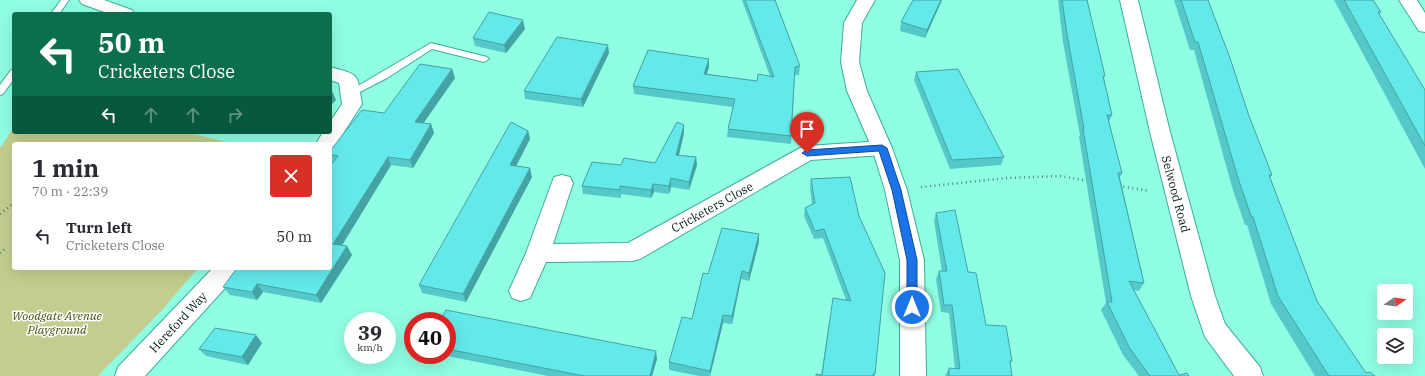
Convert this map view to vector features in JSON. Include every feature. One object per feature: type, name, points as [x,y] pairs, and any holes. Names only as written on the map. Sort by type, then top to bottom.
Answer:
[{"type":"street","points":[[88,0],[121,12]]},
{"type":"street","points":[[866,0],[853,23],[850,62],[857,91],[882,148],[896,190],[912,260],[913,376]]},
{"type":"street","name":"Selwood Road","points":[[1129,0],[1203,296],[1214,329],[1250,376]]},
{"type":"street","points":[[1408,0],[1425,26]]},
{"type":"street","points":[[327,142],[352,104],[348,79],[332,74]]},
{"type":"street","name":"Cricketers Close","points":[[538,253],[632,252],[807,153],[882,148]]},
{"type":"street","points":[[521,291],[538,253],[562,182]]},
{"type":"street","name":"Hereford Way","points":[[128,376],[226,270]]},
{"type":"lane","points":[[56,12],[65,0]]},
{"type":"lane","points":[[350,93],[384,76],[431,46],[484,58]]},
{"type":"lane","points":[[0,92],[12,75]]},
{"type":"path","points":[[896,190],[1007,178],[1060,176],[1091,181]]},
{"type":"path","points":[[1114,185],[1177,195]]},
{"type":"path","points":[[0,214],[12,205]]},
{"type":"path","points":[[0,253],[6,248]]},
{"type":"green space","name":"Woodgate Avenue Playground","points":[[12,130],[12,134],[194,134],[226,142],[12,142],[12,270],[196,270],[163,309],[98,376],[0,376],[0,148]]},
{"type":"building","points":[[745,0],[775,0],[800,66],[795,67],[791,136],[728,129],[735,99],[633,86],[648,50],[709,59],[704,74],[757,81],[758,74],[774,77]]},
{"type":"building","points":[[913,0],[941,0],[927,30],[901,22]]},
{"type":"building","points":[[1062,0],[1087,0],[1105,76],[1103,76],[1112,115],[1107,115],[1122,173],[1118,173],[1144,283],[1129,281],[1179,375],[1187,373],[1189,376],[1150,376],[1129,347],[1107,302],[1112,302]]},
{"type":"building","points":[[1181,0],[1208,0],[1230,58],[1249,116],[1272,175],[1269,175],[1317,301],[1366,373],[1370,372],[1375,376],[1329,376],[1278,296],[1253,217],[1251,216],[1238,178],[1198,42],[1195,42]]},
{"type":"building","points":[[1344,0],[1373,0],[1381,12],[1378,12],[1425,90],[1425,146]]},
{"type":"building","points":[[489,12],[523,20],[504,45],[473,38]]},
{"type":"building","points":[[557,37],[608,45],[581,99],[524,91]]},
{"type":"building","points":[[420,64],[452,69],[415,122],[431,124],[410,160],[388,157],[333,244],[347,246],[332,270],[332,164],[338,156],[332,154],[332,148],[362,110],[384,113]]},
{"type":"building","points":[[958,69],[1004,157],[952,160],[916,72]]},
{"type":"building","points":[[511,122],[528,131],[510,165],[530,168],[463,294],[419,285]]},
{"type":"building","points":[[677,122],[684,125],[676,155],[696,157],[689,182],[671,178],[669,186],[653,184],[651,190],[620,186],[620,190],[582,186],[592,162],[621,165],[624,158],[655,163]]},
{"type":"building","points":[[850,177],[859,216],[885,273],[875,374],[873,374],[873,376],[816,376],[816,374],[822,375],[833,298],[851,301],[824,229],[815,231],[805,208],[815,203],[811,179]]},
{"type":"building","points":[[955,210],[968,272],[976,273],[986,325],[1006,326],[1012,361],[1010,361],[1012,376],[949,376],[949,368],[960,369],[952,305],[944,305],[939,271],[947,271],[936,213]]},
{"type":"building","points":[[722,228],[759,234],[749,273],[742,271],[732,316],[723,315],[710,371],[669,362],[682,317],[692,319],[703,273],[708,274]]},
{"type":"building","points":[[236,270],[332,270],[316,295],[257,284],[252,292],[223,287]]},
{"type":"building","points":[[446,310],[656,351],[650,376],[584,376],[456,351],[456,312],[445,312]]},
{"type":"building","points":[[215,328],[256,335],[242,357],[199,349]]},
{"type":"route","points":[[807,153],[882,148],[896,190],[912,260],[912,307]]}]
